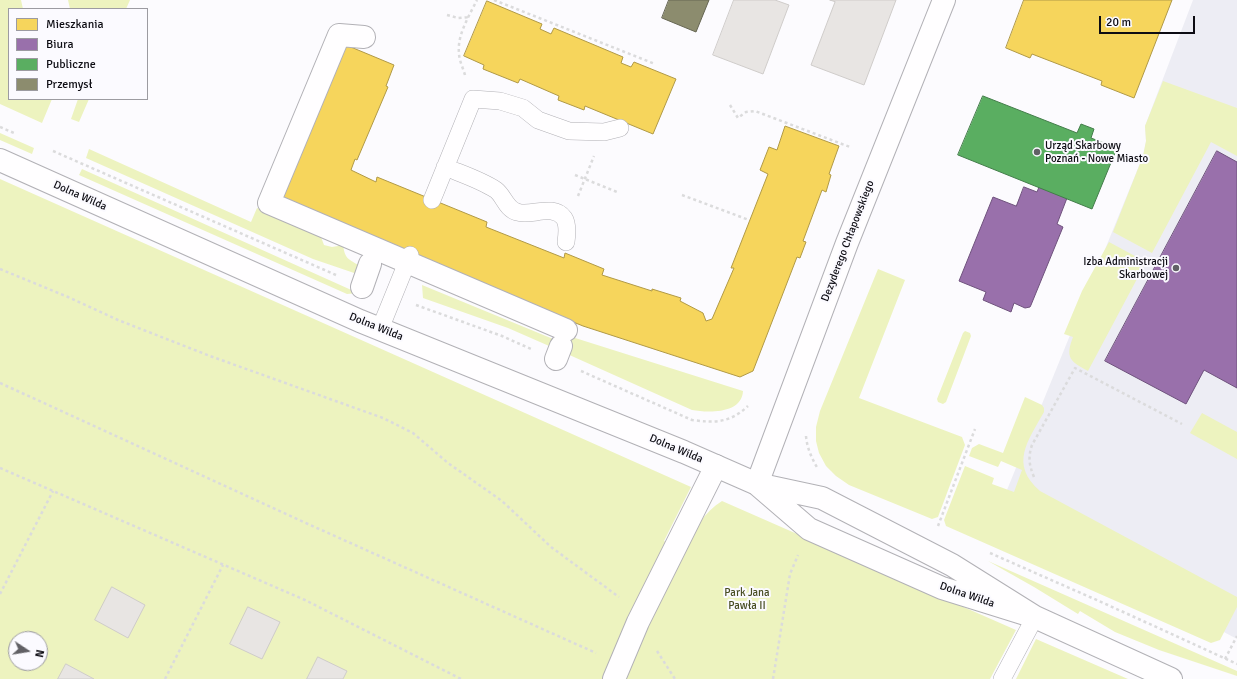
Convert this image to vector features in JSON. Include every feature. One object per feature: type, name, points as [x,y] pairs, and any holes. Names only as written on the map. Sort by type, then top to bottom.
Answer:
[{"type":"street","name":"Dezyderego Chłapowskiego","points":[[757,484],[847,243],[944,0]]},
{"type":"street","points":[[364,37],[339,35],[270,203],[561,345]]},
{"type":"street","name":"Dolna Wilda","points":[[0,160],[380,329],[757,484],[822,498],[952,565],[1035,617]]},
{"type":"street","points":[[362,287],[370,264]]},
{"type":"street","points":[[617,671],[638,622],[716,466]]},
{"type":"street","name":"Dolna Wilda","points":[[757,484],[809,529],[942,588],[1035,617],[1171,679]]},
{"type":"lane","points":[[432,200],[473,99],[500,101],[523,108],[538,120],[569,131],[612,130]]},
{"type":"lane","points":[[446,166],[498,191],[506,205],[516,212],[531,213],[546,211],[558,213],[564,218],[566,234]]},
{"type":"lane","points":[[380,329],[410,255]]},
{"type":"lane","points":[[1002,679],[1035,617]]},
{"type":"path","points":[[459,53],[462,34],[477,0]]},
{"type":"path","points":[[494,0],[655,64]]},
{"type":"path","points":[[447,15],[458,18],[469,17]]},
{"type":"path","points":[[730,105],[738,118],[746,112],[755,111],[850,147]]},
{"type":"path","points":[[566,234],[585,179],[612,130]]},
{"type":"path","points":[[575,175],[617,192]]},
{"type":"path","points":[[682,195],[749,220]]},
{"type":"path","points":[[0,269],[68,297],[118,320],[210,356],[383,418],[413,433],[448,463],[502,501],[551,546],[630,605],[638,622]]},
{"type":"path","points":[[1034,477],[1029,467],[1029,455],[1032,445],[1075,368],[1182,424]]},
{"type":"path","points":[[0,383],[315,528],[617,671]]},
{"type":"path","points":[[936,530],[942,519],[975,429]]},
{"type":"path","points":[[806,435],[811,457],[819,470]]},
{"type":"path","points":[[0,468],[305,600],[460,679]]},
{"type":"path","points":[[0,594],[53,491]]},
{"type":"path","points":[[773,679],[790,574],[799,552]]},
{"type":"path","points":[[986,552],[1108,605],[1237,664]]},
{"type":"path","points":[[165,679],[223,565]]},
{"type":"path","points":[[1225,659],[1237,636]]},
{"type":"shaded area","points":[[1193,0],[1237,0],[1237,639],[998,512],[1143,156],[1146,141],[1145,126]]},
{"type":"green space","points":[[0,0],[21,0],[23,8],[8,8],[8,100],[52,100],[42,123],[0,104]]},
{"type":"green space","points":[[68,0],[130,0],[126,8],[70,8]]},
{"type":"green space","points":[[1163,81],[1237,108],[1237,156],[1211,142],[1152,253],[1113,232],[1143,156],[1146,141],[1145,126]]},
{"type":"green space","points":[[78,100],[89,100],[79,122],[71,119]]},
{"type":"green space","points":[[0,133],[34,148],[32,154],[0,140]]},
{"type":"green space","points":[[89,149],[251,222],[257,208],[322,234],[321,237],[324,245],[332,247],[338,246],[341,241],[343,242],[344,252],[348,258],[362,267],[360,275],[313,259],[86,158]]},
{"type":"green space","points":[[82,169],[358,293],[347,294],[79,175]]},
{"type":"green space","name":"Park Jana Pawła II","points":[[0,179],[691,487],[664,541],[681,550],[694,529],[704,517],[722,501],[1016,630],[990,679],[0,679]]},
{"type":"green space","points":[[1109,242],[1146,262],[1088,371],[1071,358],[1069,350],[1073,337],[1064,334],[1082,291]]},
{"type":"green space","points":[[878,269],[905,280],[859,398],[962,437],[965,445],[938,517],[932,519],[849,485],[836,476],[826,466],[819,453],[816,441],[816,427],[820,411]]},
{"type":"green space","points":[[422,285],[558,341],[556,349],[508,328],[423,298]]},
{"type":"green space","points":[[965,331],[970,333],[971,336],[946,402],[943,404],[938,402],[937,399]]},
{"type":"green space","points":[[572,337],[743,391],[741,399],[731,408],[723,410],[707,412],[692,410],[565,353]]},
{"type":"green space","points":[[1025,397],[1042,405],[1044,408],[1044,412],[1032,433],[1024,452],[1023,462],[1025,471],[1031,481],[1040,491],[1237,597],[1237,607],[1220,640],[1211,643],[946,526],[944,520],[965,466],[994,478],[992,484],[1014,492],[1022,470],[1001,461],[998,467],[969,456],[972,448],[979,444],[1003,453]]},
{"type":"green space","points":[[1202,413],[1237,432],[1237,459],[1190,433]]},
{"type":"green space","points":[[988,561],[1237,671],[1237,676],[1159,650],[1115,632],[1080,611],[1078,614]]},
{"type":"green space","points":[[1036,639],[1128,679],[1016,679]]},
{"type":"building: Mieszkania","points":[[1024,0],[1172,0],[1134,98],[1101,85],[1102,81],[1032,54],[1030,58],[1006,48]]},
{"type":"building: Mieszkania","points":[[487,1],[542,24],[540,29],[551,34],[554,28],[623,57],[621,63],[631,67],[634,62],[676,79],[653,134],[585,106],[584,110],[558,100],[559,96],[520,79],[518,83],[483,69],[484,65],[464,56]]},
{"type":"building: Mieszkania","points":[[346,45],[394,65],[386,86],[388,87],[357,160],[355,159],[351,170],[376,182],[377,177],[487,222],[486,227],[564,258],[565,253],[604,269],[602,275],[652,291],[652,289],[681,298],[680,301],[703,313],[706,321],[712,319],[734,268],[731,268],[768,174],[760,170],[769,147],[777,150],[785,126],[839,146],[829,174],[831,175],[826,192],[822,190],[803,241],[806,242],[800,258],[797,257],[753,371],[740,377],[583,326],[281,202]]},
{"type":"building: Biura","points":[[1217,151],[1237,162],[1237,388],[1204,370],[1186,404],[1105,361]]},
{"type":"building: Biura","points":[[1024,187],[1037,192],[1039,187],[1067,198],[1057,224],[1063,227],[1031,305],[1030,307],[1025,308],[1014,303],[1011,312],[983,300],[986,292],[959,281],[993,197],[1016,206]]},
{"type":"building: Publiczne","name":"Urząd Skarbowy Poznań - Nowe Miasto","points":[[983,96],[1077,133],[1081,124],[1094,129],[1091,138],[1117,148],[1092,209],[958,155]]},
{"type":"building: Przemysł","points":[[669,0],[709,0],[696,32],[662,18]]},
{"type":"building: Inne","points":[[734,0],[775,0],[789,5],[763,74],[713,55]]},
{"type":"building: Inne","points":[[830,0],[896,0],[864,85],[811,65],[835,2]]},
{"type":"building: Inne","points":[[112,587],[145,605],[128,638],[95,620]]},
{"type":"building: Inne","points":[[248,607],[280,622],[262,659],[230,644]]},
{"type":"building: Inne","points":[[318,657],[347,671],[343,679],[307,679]]},
{"type":"building: Inne","points":[[66,664],[94,679],[58,679]]},
{"type":"place","name":"Urząd Skarbowy Poznań - Nowe Miasto","points":[[1037,152]]},
{"type":"place","name":"Izba Administracji Skarbowej","points":[[1176,268]]}]
